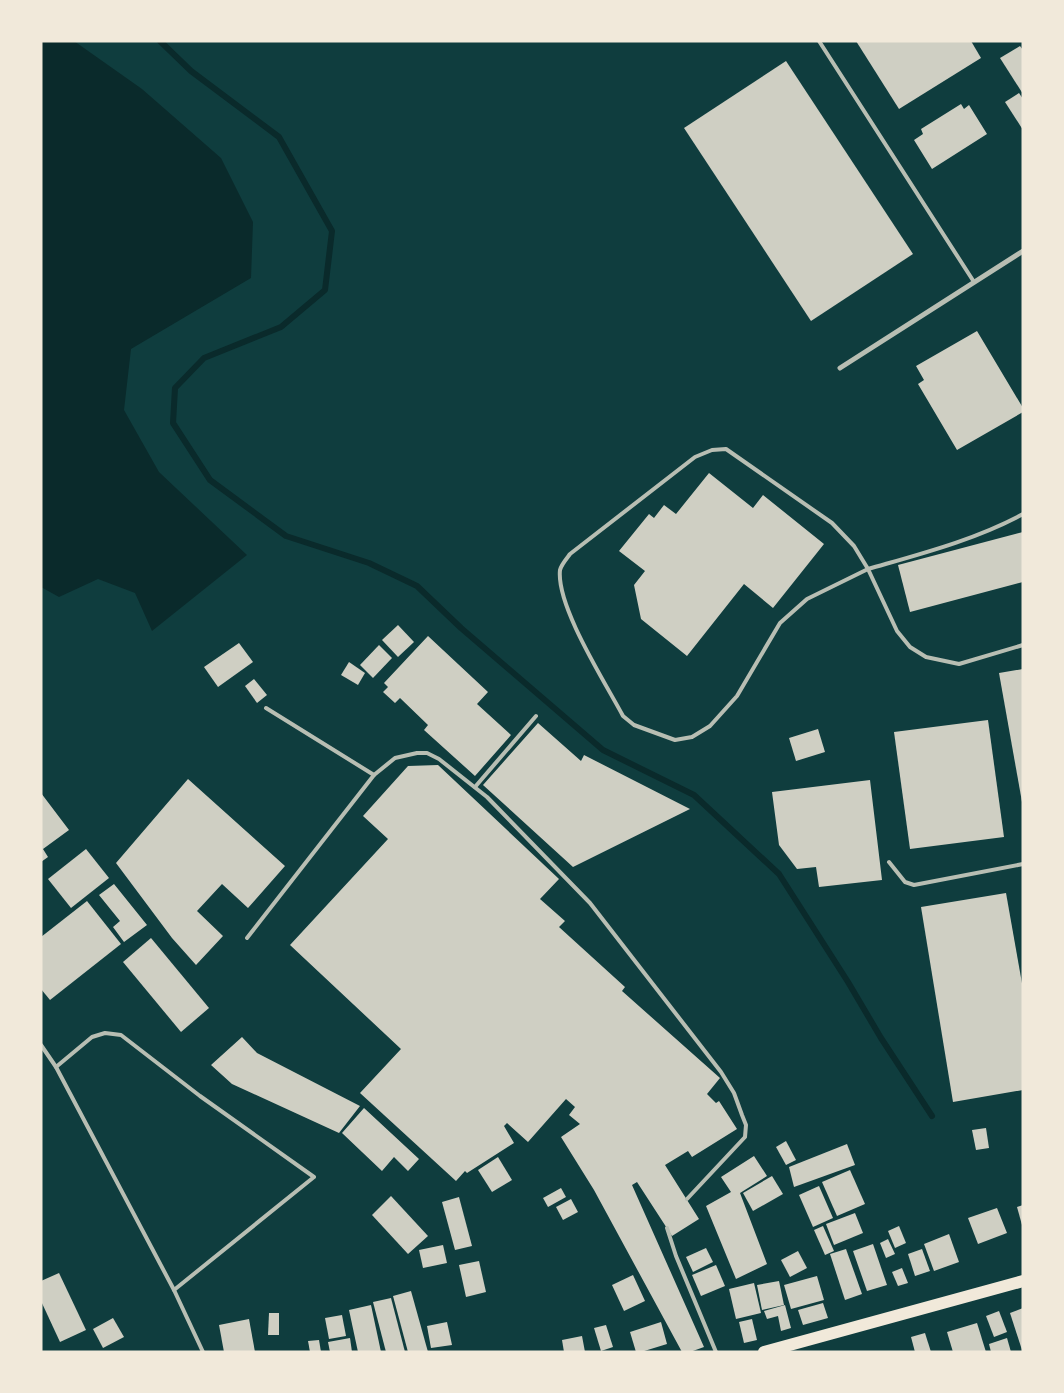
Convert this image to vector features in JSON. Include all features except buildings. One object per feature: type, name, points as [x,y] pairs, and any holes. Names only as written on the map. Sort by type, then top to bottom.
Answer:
[{"type":"main road","points":[[771,1351],[1023,1281]]},
{"type":"street","points":[[840,368],[1023,251]]},
{"type":"lane","points":[[819,41],[974,282]]},
{"type":"lane","points":[[1023,514],[1001,526],[868,569],[807,599],[780,623],[737,696],[710,726],[692,737],[674,740],[634,726],[623,716],[577,632],[563,595],[560,569],[570,554],[695,456],[712,450],[726,449],[832,523],[854,546],[868,569],[897,631],[910,647],[926,657],[959,664],[1023,645]]},
{"type":"lane","points":[[266,708],[374,775]]},
{"type":"lane","points":[[475,787],[536,716]]},
{"type":"lane","points":[[247,938],[374,775],[395,758],[406,754],[428,754],[439,758],[475,787],[590,903],[720,1072],[734,1093],[746,1125],[745,1137],[686,1199]]},
{"type":"lane","points":[[889,862],[905,882],[914,885],[1023,864]]},
{"type":"lane","points":[[56,1067],[92,1037],[105,1033],[122,1035],[200,1096],[314,1177],[174,1290]]},
{"type":"lane","points":[[41,1045],[56,1067],[174,1290],[203,1352]]},
{"type":"lane","points":[[667,1228],[676,1256],[716,1352]]},
{"type":"water","points":[[41,41],[74,41],[142,89],[221,158],[253,222],[251,278],[131,349],[124,410],[159,472],[247,555],[152,631],[135,593],[98,579],[59,597],[41,587]]},
{"type":"waterway","points":[[160,41],[191,71],[279,137],[332,231],[325,290],[281,327],[204,358],[175,388],[173,423],[210,480],[286,536],[369,563],[417,586],[461,628],[603,750],[694,795],[779,874],[932,1116]]}]
